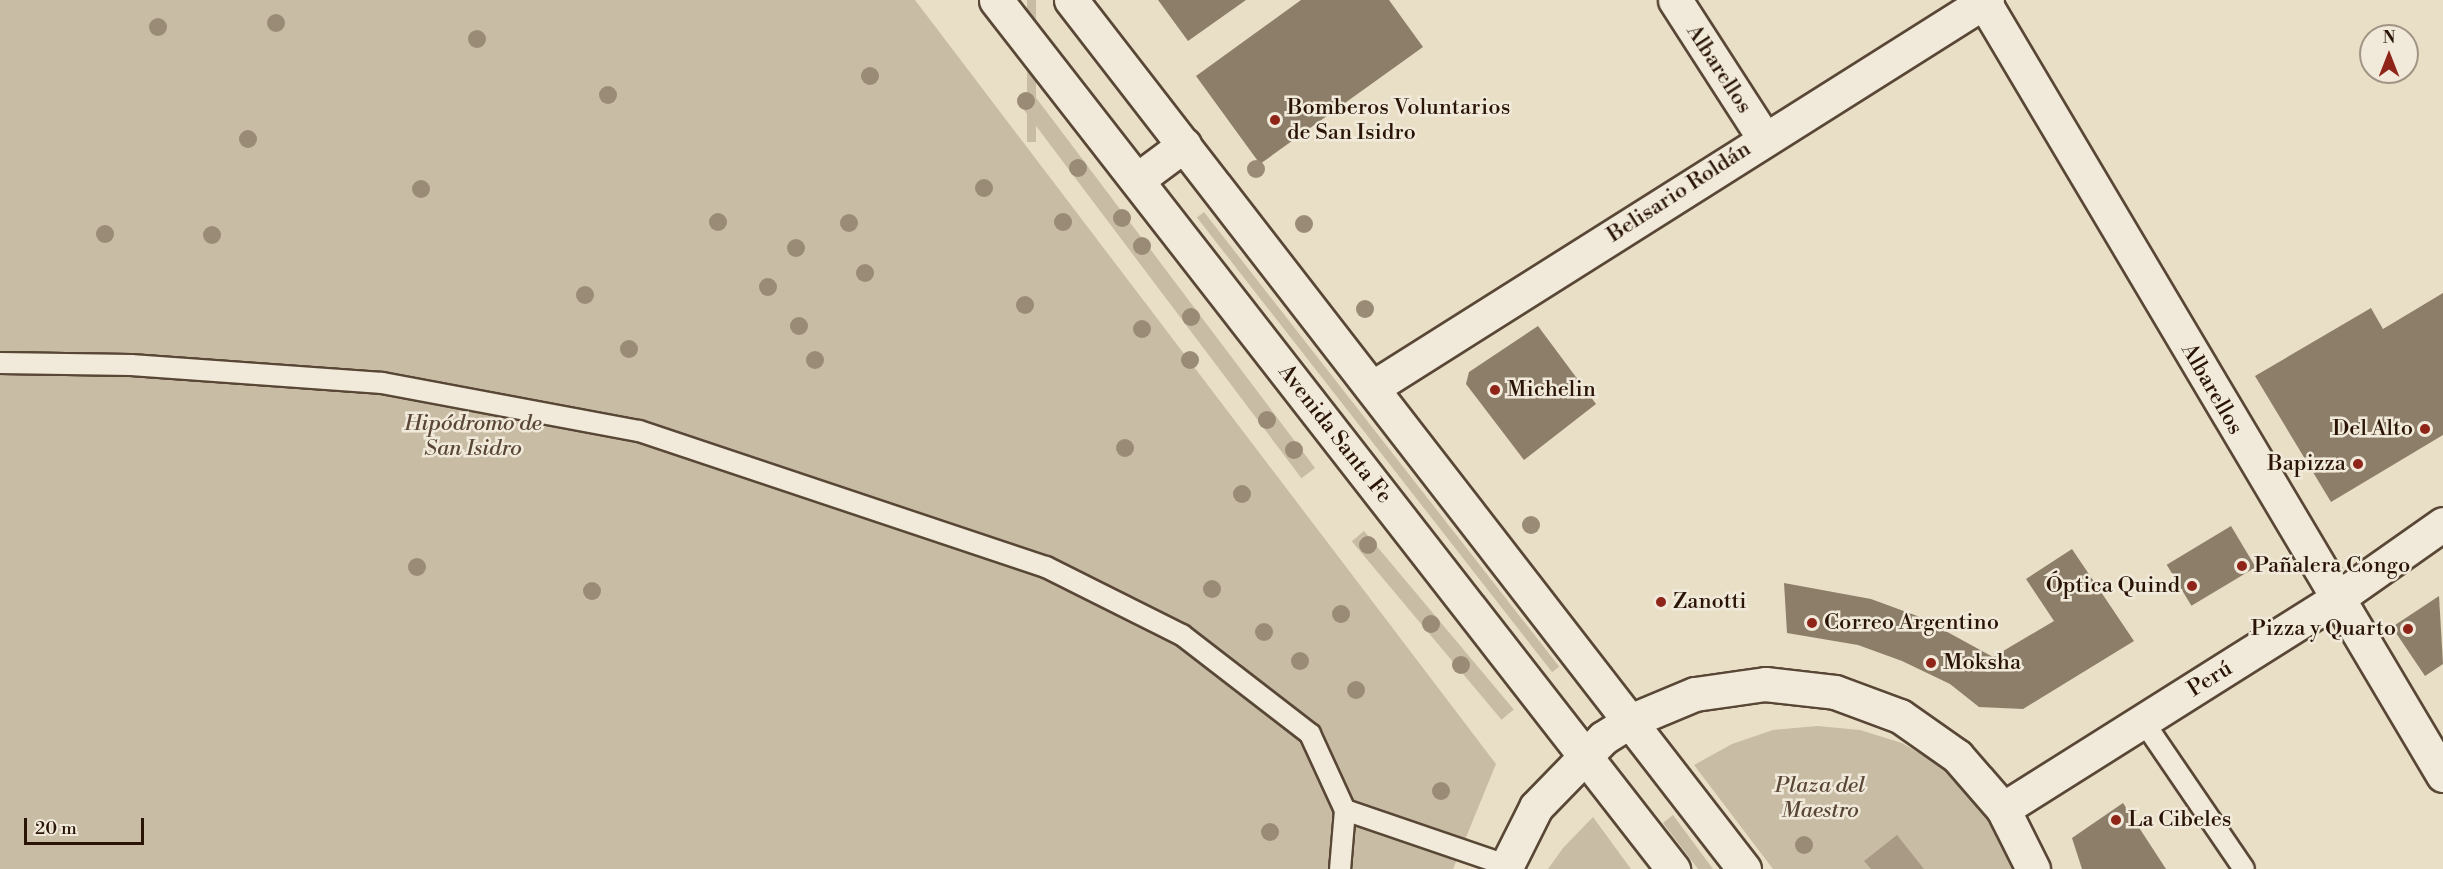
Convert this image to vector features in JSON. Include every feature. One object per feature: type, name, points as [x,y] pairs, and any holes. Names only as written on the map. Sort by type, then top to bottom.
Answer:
[{"type":"main road","name":"Avenida Santa Fe","points":[[996,0],[1585,753],[1673,869]]},
{"type":"main road","points":[[1071,0],[1744,869]]},
{"type":"main road","name":"Albarellos","points":[[1675,0],[1764,138]]},
{"type":"main road","name":"Albarellos","points":[[1985,1],[2335,600],[2443,775]]},
{"type":"main road","name":"Belisario Roldán","points":[[1372,388],[1764,138],[1985,1]]},
{"type":"main road","points":[[1137,180],[1184,145]]},
{"type":"main road","name":"Perú","points":[[2003,809],[2335,600],[2443,524]]},
{"type":"main road","points":[[1506,867],[1536,807],[1585,753],[1630,721],[1695,694],[1765,684],[1834,692],[1900,716],[1957,756],[2003,809],[2032,869]]},
{"type":"lane","points":[[0,363],[131,365],[382,383],[639,431],[1046,567],[1182,634],[1310,734],[1344,810],[1340,869]]},
{"type":"lane","points":[[2143,721],[2244,869]]},
{"type":"lane","points":[[1344,810],[1506,867]]},
{"type":"green space","name":"Hipódromo de San Isidro","points":[[0,0],[915,0],[1496,764],[1453,869],[0,869]]},
{"type":"green space","points":[[1027,0],[1036,0],[1036,142],[1027,142]]},
{"type":"green space","points":[[1031,91],[1315,468],[1301,478],[1017,101]]},
{"type":"green space","points":[[1204,212],[1559,667],[1552,672],[1197,218]]},
{"type":"green space","points":[[1364,531],[1514,709],[1502,720],[1352,541]]},
{"type":"green space","name":"Plaza del Maestro","points":[[1817,726],[1860,730],[1902,743],[1939,765],[1972,793],[1999,827],[2017,869],[1773,869],[1694,765],[1732,744],[1773,730]]},
{"type":"green space","points":[[1673,815],[1713,869],[1698,869],[1663,823]]},
{"type":"green space","points":[[1593,817],[1631,869],[1548,869],[1563,848]]},
{"type":"shaded area","points":[[1897,835],[1924,869],[1871,869],[1864,861]]},
{"type":"building","points":[[1158,0],[1246,0],[1188,41]]},
{"type":"building","name":"Bomberos Voluntarios de San Isidro","points":[[1301,0],[1389,0],[1423,47],[1260,164],[1196,76]]},
{"type":"building","points":[[2443,293],[2443,435],[2331,502],[2255,376],[2371,308],[2383,329]]},
{"type":"building","points":[[1538,326],[1596,404],[1524,460],[1466,384],[1469,372]]},
{"type":"building","points":[[2231,526],[2256,567],[2191,606],[2167,565]]},
{"type":"building","points":[[2072,549],[2134,641],[2023,709],[1979,707],[1950,684],[1902,661],[1858,645],[1787,633],[1784,583],[1871,599],[1920,617],[1993,657],[2054,621],[2026,579]]},
{"type":"building","points":[[2439,596],[2443,664],[2425,676],[2392,627]]},
{"type":"building","name":"La Cibeles","points":[[2123,803],[2166,869],[2082,869],[2072,838]]},
{"type":"place","name":"Bomberos Voluntarios de San Isidro","points":[[1275,120]]},
{"type":"place","name":"Michelin","points":[[1495,390]]},
{"type":"place","name":"Del Alto","points":[[2425,429]]},
{"type":"place","name":"Bapizza","points":[[2358,464]]},
{"type":"place","name":"Pañalera Congo","points":[[2242,566]]},
{"type":"place","name":"Óptica Quind","points":[[2192,586]]},
{"type":"place","name":"Zanotti","points":[[1661,602]]},
{"type":"place","name":"Correo Argentino","points":[[1812,623]]},
{"type":"place","name":"Pizza y Quarto","points":[[2408,629]]},
{"type":"place","name":"Moksha","points":[[1931,663]]},
{"type":"place","name":"La Cibeles","points":[[2116,820]]}]
